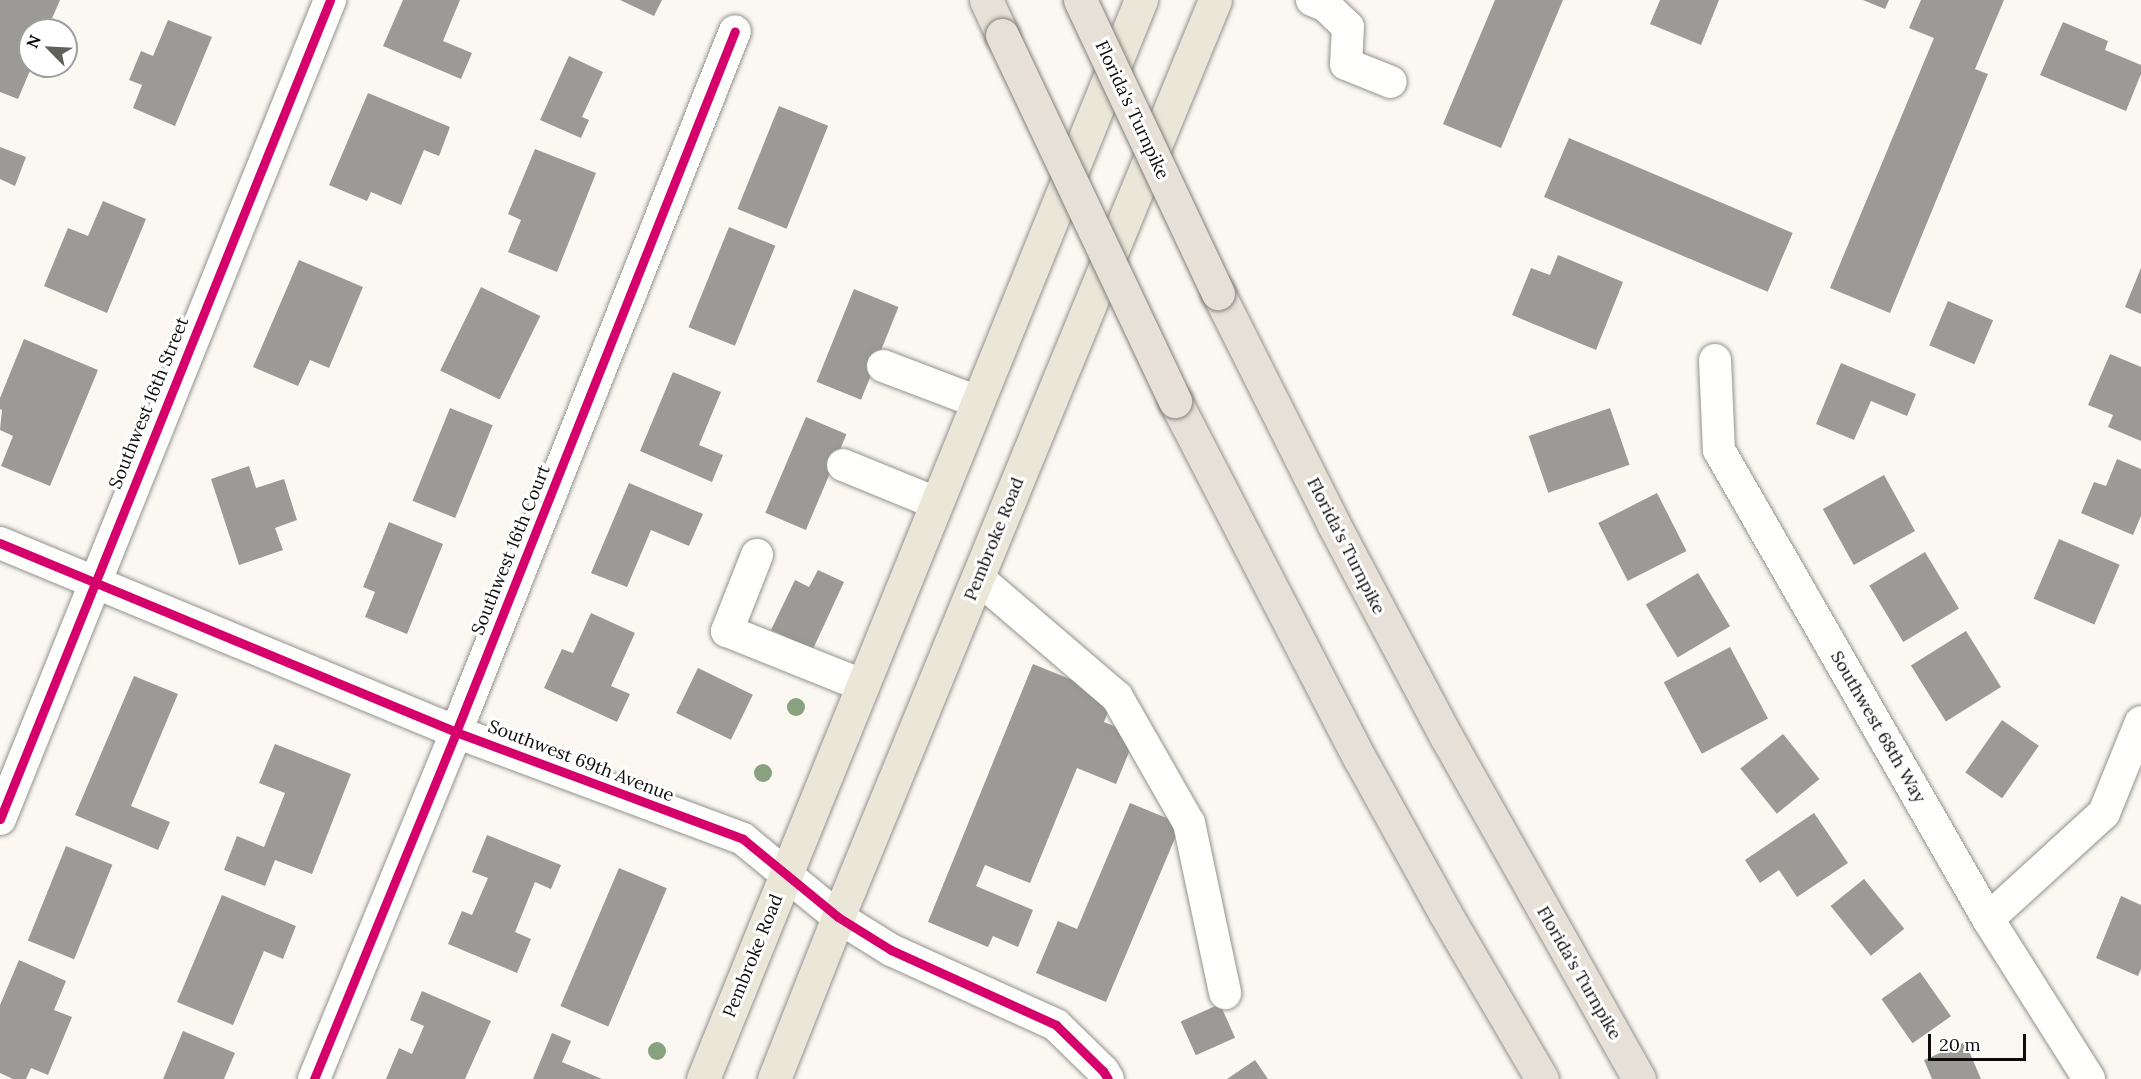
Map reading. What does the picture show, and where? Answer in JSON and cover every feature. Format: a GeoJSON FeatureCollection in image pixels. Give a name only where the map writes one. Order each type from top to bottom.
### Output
{"type":"FeatureCollection","features":[{"type":"Feature","properties":{"kind":"highway"},"geometry":{"type":"LineString","coordinates":[[986,0],[1175,401],[1360,759],[1445,914],[1542,1079]]}},
{"type":"Feature","properties":{"kind":"highway","name":"Florida's Turnpike"},"geometry":{"type":"LineString","coordinates":[[1080,0],[1218,293],[1333,523],[1447,738],[1639,1079]]}},
{"type":"Feature","properties":{"kind":"main road","name":"Pembroke Road"},"geometry":{"type":"LineString","coordinates":[[704,1079],[1141,0]]}},
{"type":"Feature","properties":{"kind":"main road","name":"Pembroke Road"},"geometry":{"type":"LineString","coordinates":[[774,1079],[838,917],[1215,0]]}},
{"type":"Feature","properties":{"kind":"street","name":"Southwest 16th Street"},"geometry":{"type":"LineString","coordinates":[[0,819],[330,0]]}},
{"type":"Feature","properties":{"kind":"street"},"geometry":{"type":"LineString","coordinates":[[1312,0],[1326,6],[1348,27],[1346,64],[1391,82]]}},
{"type":"Feature","properties":{"kind":"street","name":"Southwest 16th Court"},"geometry":{"type":"LineString","coordinates":[[314,1079],[456,732],[735,31]]}},
{"type":"Feature","properties":{"kind":"street","name":"Southwest 68th Way"},"geometry":{"type":"LineString","coordinates":[[1715,360],[1719,450],[1988,919],[2089,1079]]}},
{"type":"Feature","properties":{"kind":"street"},"geometry":{"type":"LineString","coordinates":[[883,366],[978,402]]}},
{"type":"Feature","properties":{"kind":"street"},"geometry":{"type":"LineString","coordinates":[[843,465],[936,503]]}},
{"type":"Feature","properties":{"kind":"street","name":"Southwest 69th Avenue"},"geometry":{"type":"LineString","coordinates":[[0,543],[456,732],[743,839],[838,917],[891,950],[1056,1025],[1103,1071],[1108,1079]]}},
{"type":"Feature","properties":{"kind":"street"},"geometry":{"type":"LineString","coordinates":[[757,555],[727,631],[862,685]]}},
{"type":"Feature","properties":{"kind":"street"},"geometry":{"type":"LineString","coordinates":[[978,578],[1117,697],[1189,823],[1226,993]]}},
{"type":"Feature","properties":{"kind":"street"},"geometry":{"type":"LineString","coordinates":[[1988,919],[2104,813],[2141,722]]}},
{"type":"Feature","properties":{"kind":"building"},"geometry":{"type":"Polygon","coordinates":[[[0,0],[60,0],[52,18],[18,18],[18,78],[27,78],[18,99],[0,92],[0,0]]]}},
{"type":"Feature","properties":{"kind":"building"},"geometry":{"type":"Polygon","coordinates":[[[403,0],[460,0],[443,41],[472,53],[461,79],[383,46],[403,0]]]}},
{"type":"Feature","properties":{"kind":"building"},"geometry":{"type":"Polygon","coordinates":[[[620,0],[662,0],[654,16],[620,0]]]}},
{"type":"Feature","properties":{"kind":"building"},"geometry":{"type":"Polygon","coordinates":[[[1495,0],[1563,0],[1501,148],[1443,124],[1495,0]]]}},
{"type":"Feature","properties":{"kind":"building"},"geometry":{"type":"Polygon","coordinates":[[[1660,0],[1719,0],[1701,45],[1650,24],[1660,0]]]}},
{"type":"Feature","properties":{"kind":"building"},"geometry":{"type":"Polygon","coordinates":[[[1863,0],[1889,0],[1885,9],[1863,0]]]}},
{"type":"Feature","properties":{"kind":"building"},"geometry":{"type":"Polygon","coordinates":[[[1921,0],[2004,0],[1975,69],[1988,74],[1890,313],[1830,288],[1934,38],[1909,28],[1921,0]]]}},
{"type":"Feature","properties":{"kind":"building"},"geometry":{"type":"Polygon","coordinates":[[[168,20],[212,37],[175,126],[133,108],[142,85],[129,80],[141,51],[153,56],[168,20]]]}},
{"type":"Feature","properties":{"kind":"building"},"geometry":{"type":"Polygon","coordinates":[[[2063,22],[2108,41],[2105,50],[2141,65],[2141,74],[2126,111],[2040,75],[2063,22]]]}},
{"type":"Feature","properties":{"kind":"building"},"geometry":{"type":"Polygon","coordinates":[[[569,56],[603,72],[582,117],[589,120],[581,138],[540,120],[569,56]]]}},
{"type":"Feature","properties":{"kind":"building"},"geometry":{"type":"Polygon","coordinates":[[[368,93],[450,127],[439,156],[424,150],[401,205],[371,192],[367,201],[329,185],[368,93]]]}},
{"type":"Feature","properties":{"kind":"building"},"geometry":{"type":"Polygon","coordinates":[[[779,106],[828,126],[787,229],[737,209],[779,106]]]}},
{"type":"Feature","properties":{"kind":"building"},"geometry":{"type":"Polygon","coordinates":[[[1569,138],[1793,233],[1768,292],[1544,197],[1569,138]]]}},
{"type":"Feature","properties":{"kind":"building"},"geometry":{"type":"Polygon","coordinates":[[[0,147],[26,157],[15,186],[0,179],[0,147]]]}},
{"type":"Feature","properties":{"kind":"building"},"geometry":{"type":"Polygon","coordinates":[[[535,149],[596,173],[557,272],[508,252],[521,220],[508,214],[535,149]]]}},
{"type":"Feature","properties":{"kind":"building"},"geometry":{"type":"Polygon","coordinates":[[[103,201],[146,219],[107,313],[44,286],[68,228],[88,236],[103,201]]]}},
{"type":"Feature","properties":{"kind":"building"},"geometry":{"type":"Polygon","coordinates":[[[729,227],[775,246],[735,346],[689,327],[729,227]]]}},
{"type":"Feature","properties":{"kind":"building"},"geometry":{"type":"Polygon","coordinates":[[[1558,255],[1623,282],[1596,350],[1512,315],[1531,268],[1550,275],[1558,255]]]}},
{"type":"Feature","properties":{"kind":"building"},"geometry":{"type":"Polygon","coordinates":[[[299,260],[363,287],[329,368],[310,360],[298,386],[253,367],[299,260]]]}},
{"type":"Feature","properties":{"kind":"building"},"geometry":{"type":"Polygon","coordinates":[[[2141,268],[2141,314],[2125,307],[2141,268]]]}},
{"type":"Feature","properties":{"kind":"building"},"geometry":{"type":"Polygon","coordinates":[[[481,287],[540,316],[500,400],[440,371],[481,287]]]}},
{"type":"Feature","properties":{"kind":"building"},"geometry":{"type":"Polygon","coordinates":[[[854,289],[899,307],[861,400],[817,382],[854,289]]]}},
{"type":"Feature","properties":{"kind":"building"},"geometry":{"type":"Polygon","coordinates":[[[1948,301],[1993,320],[1974,364],[1929,345],[1948,301]]]}},
{"type":"Feature","properties":{"kind":"building"},"geometry":{"type":"Polygon","coordinates":[[[24,339],[98,370],[50,486],[1,466],[13,436],[0,430],[2,410],[0,409],[0,398],[24,339]]]}},
{"type":"Feature","properties":{"kind":"building"},"geometry":{"type":"Polygon","coordinates":[[[2110,354],[2141,367],[2141,441],[2108,427],[2113,415],[2088,405],[2110,354]]]}},
{"type":"Feature","properties":{"kind":"building"},"geometry":{"type":"Polygon","coordinates":[[[1841,363],[1916,394],[1907,416],[1871,401],[1854,440],[1816,424],[1841,363]]]}},
{"type":"Feature","properties":{"kind":"building"},"geometry":{"type":"Polygon","coordinates":[[[673,372],[721,392],[699,445],[723,455],[712,482],[640,451],[673,372]]]}},
{"type":"Feature","properties":{"kind":"building"},"geometry":{"type":"Polygon","coordinates":[[[450,408],[493,425],[455,518],[413,501],[450,408]]]}},
{"type":"Feature","properties":{"kind":"building"},"geometry":{"type":"Polygon","coordinates":[[[1610,408],[1630,465],[1548,493],[1529,436],[1610,408]]]}},
{"type":"Feature","properties":{"kind":"building"},"geometry":{"type":"Polygon","coordinates":[[[806,417],[847,434],[806,530],[765,513],[806,417]]]}},
{"type":"Feature","properties":{"kind":"building"},"geometry":{"type":"Polygon","coordinates":[[[2117,459],[2141,469],[2141,516],[2133,535],[2081,513],[2094,482],[2106,486],[2117,459]]]}},
{"type":"Feature","properties":{"kind":"building"},"geometry":{"type":"Polygon","coordinates":[[[249,466],[256,488],[284,479],[297,520],[275,528],[283,550],[239,565],[211,479],[249,466]]]}},
{"type":"Feature","properties":{"kind":"building"},"geometry":{"type":"Polygon","coordinates":[[[1884,475],[1915,531],[1854,565],[1823,509],[1884,475]]]}},
{"type":"Feature","properties":{"kind":"building"},"geometry":{"type":"Polygon","coordinates":[[[629,483],[703,514],[689,546],[651,530],[627,587],[591,573],[629,483]]]}},
{"type":"Feature","properties":{"kind":"building"},"geometry":{"type":"Polygon","coordinates":[[[1657,493],[1687,551],[1628,581],[1598,523],[1657,493]]]}},
{"type":"Feature","properties":{"kind":"building"},"geometry":{"type":"Polygon","coordinates":[[[389,522],[443,544],[407,634],[365,617],[375,592],[363,587],[389,522]]]}},
{"type":"Feature","properties":{"kind":"building"},"geometry":{"type":"Polygon","coordinates":[[[2059,539],[2120,565],[2094,625],[2034,599],[2059,539]]]}},
{"type":"Feature","properties":{"kind":"building"},"geometry":{"type":"Polygon","coordinates":[[[1925,552],[1959,609],[1903,642],[1869,585],[1925,552]]]}},
{"type":"Feature","properties":{"kind":"building"},"geometry":{"type":"Polygon","coordinates":[[[818,570],[844,582],[813,649],[771,630],[795,580],[809,587],[818,570]]]}},
{"type":"Feature","properties":{"kind":"building"},"geometry":{"type":"Polygon","coordinates":[[[1698,573],[1730,626],[1678,658],[1646,604],[1698,573]]]}},
{"type":"Feature","properties":{"kind":"building"},"geometry":{"type":"Polygon","coordinates":[[[591,613],[635,633],[611,686],[630,694],[617,722],[544,688],[562,649],[573,653],[591,613]]]}},
{"type":"Feature","properties":{"kind":"building"},"geometry":{"type":"Polygon","coordinates":[[[1966,631],[2001,687],[1946,721],[1911,665],[1966,631]]]}},
{"type":"Feature","properties":{"kind":"building"},"geometry":{"type":"Polygon","coordinates":[[[1730,647],[1768,719],[1702,754],[1664,682],[1730,647]]]}},
{"type":"Feature","properties":{"kind":"building"},"geometry":{"type":"Polygon","coordinates":[[[1033,664],[1114,697],[1104,722],[1136,735],[1116,784],[1077,768],[1030,883],[985,865],[976,886],[1033,910],[1018,947],[993,936],[988,947],[928,922],[1033,664]]]}},
{"type":"Feature","properties":{"kind":"building"},"geometry":{"type":"Polygon","coordinates":[[[698,668],[753,695],[731,740],[676,713],[698,668]]]}},
{"type":"Feature","properties":{"kind":"building"},"geometry":{"type":"Polygon","coordinates":[[[134,676],[178,694],[131,806],[170,822],[158,850],[75,815],[134,676]]]}},
{"type":"Feature","properties":{"kind":"building"},"geometry":{"type":"Polygon","coordinates":[[[2002,720],[2039,746],[2002,798],[1965,772],[2002,720]]]}},
{"type":"Feature","properties":{"kind":"building"},"geometry":{"type":"Polygon","coordinates":[[[1783,734],[1820,779],[1777,814],[1740,769],[1783,734]]]}},
{"type":"Feature","properties":{"kind":"building"},"geometry":{"type":"Polygon","coordinates":[[[275,744],[351,774],[312,874],[275,860],[265,886],[224,870],[237,836],[264,847],[285,793],[259,783],[275,744]]]}},
{"type":"Feature","properties":{"kind":"building"},"geometry":{"type":"Polygon","coordinates":[[[1130,803],[1181,824],[1106,1002],[1036,973],[1058,921],[1077,929],[1130,803]]]}},
{"type":"Feature","properties":{"kind":"building"},"geometry":{"type":"Polygon","coordinates":[[[1814,813],[1848,863],[1797,897],[1779,870],[1760,883],[1745,860],[1814,813]]]}},
{"type":"Feature","properties":{"kind":"building"},"geometry":{"type":"Polygon","coordinates":[[[487,835],[561,865],[551,889],[535,882],[515,932],[531,939],[517,973],[448,944],[462,911],[472,915],[488,878],[472,872],[487,835]]]}},
{"type":"Feature","properties":{"kind":"building"},"geometry":{"type":"Polygon","coordinates":[[[66,846],[112,865],[74,959],[28,941],[66,846]]]}},
{"type":"Feature","properties":{"kind":"building"},"geometry":{"type":"Polygon","coordinates":[[[619,868],[667,888],[608,1026],[560,1006],[619,868]]]}},
{"type":"Feature","properties":{"kind":"building"},"geometry":{"type":"Polygon","coordinates":[[[1864,879],[1904,929],[1871,956],[1831,906],[1864,879]]]}},
{"type":"Feature","properties":{"kind":"building"},"geometry":{"type":"Polygon","coordinates":[[[222,895],[296,926],[283,959],[264,951],[233,1025],[177,1002],[222,895]]]}},
{"type":"Feature","properties":{"kind":"building"},"geometry":{"type":"Polygon","coordinates":[[[2121,896],[2141,905],[2141,969],[2138,976],[2096,958],[2121,896]]]}},
{"type":"Feature","properties":{"kind":"building"},"geometry":{"type":"Polygon","coordinates":[[[19,960],[66,981],[54,1010],[72,1017],[48,1075],[31,1068],[26,1079],[13,1079],[0,1073],[0,1005],[19,960]]]}},
{"type":"Feature","properties":{"kind":"building"},"geometry":{"type":"Polygon","coordinates":[[[1920,972],[1951,1016],[1912,1043],[1881,999],[1920,972]]]}},
{"type":"Feature","properties":{"kind":"building"},"geometry":{"type":"Polygon","coordinates":[[[422,991],[491,1021],[465,1079],[386,1079],[399,1048],[412,1054],[424,1026],[410,1020],[422,991]]]}},
{"type":"Feature","properties":{"kind":"building"},"geometry":{"type":"Polygon","coordinates":[[[1220,1004],[1235,1038],[1196,1055],[1181,1021],[1220,1004]]]}},
{"type":"Feature","properties":{"kind":"building"},"geometry":{"type":"Polygon","coordinates":[[[183,1031],[235,1053],[224,1079],[163,1079],[183,1031]]]}},
{"type":"Feature","properties":{"kind":"building"},"geometry":{"type":"Polygon","coordinates":[[[552,1033],[571,1041],[562,1062],[602,1079],[533,1079],[552,1033]]]}},
{"type":"Feature","properties":{"kind":"building"},"geometry":{"type":"Polygon","coordinates":[[[1965,1042],[1981,1079],[1932,1079],[1924,1060],[1965,1042]]]}},
{"type":"Feature","properties":{"kind":"building"},"geometry":{"type":"Polygon","coordinates":[[[1255,1060],[1268,1079],[1227,1079],[1255,1060]]]}},
{"type":"Feature","properties":{"kind":"cycle path"},"geometry":{"type":"LineString","coordinates":[[0,819],[330,0]]}},
{"type":"Feature","properties":{"kind":"cycle path"},"geometry":{"type":"LineString","coordinates":[[314,1079],[456,732],[735,31]]}},
{"type":"Feature","properties":{"kind":"cycle path"},"geometry":{"type":"LineString","coordinates":[[0,543],[456,732],[743,839],[838,917],[891,950],[1056,1025],[1103,1071],[1108,1079]]}}]}
